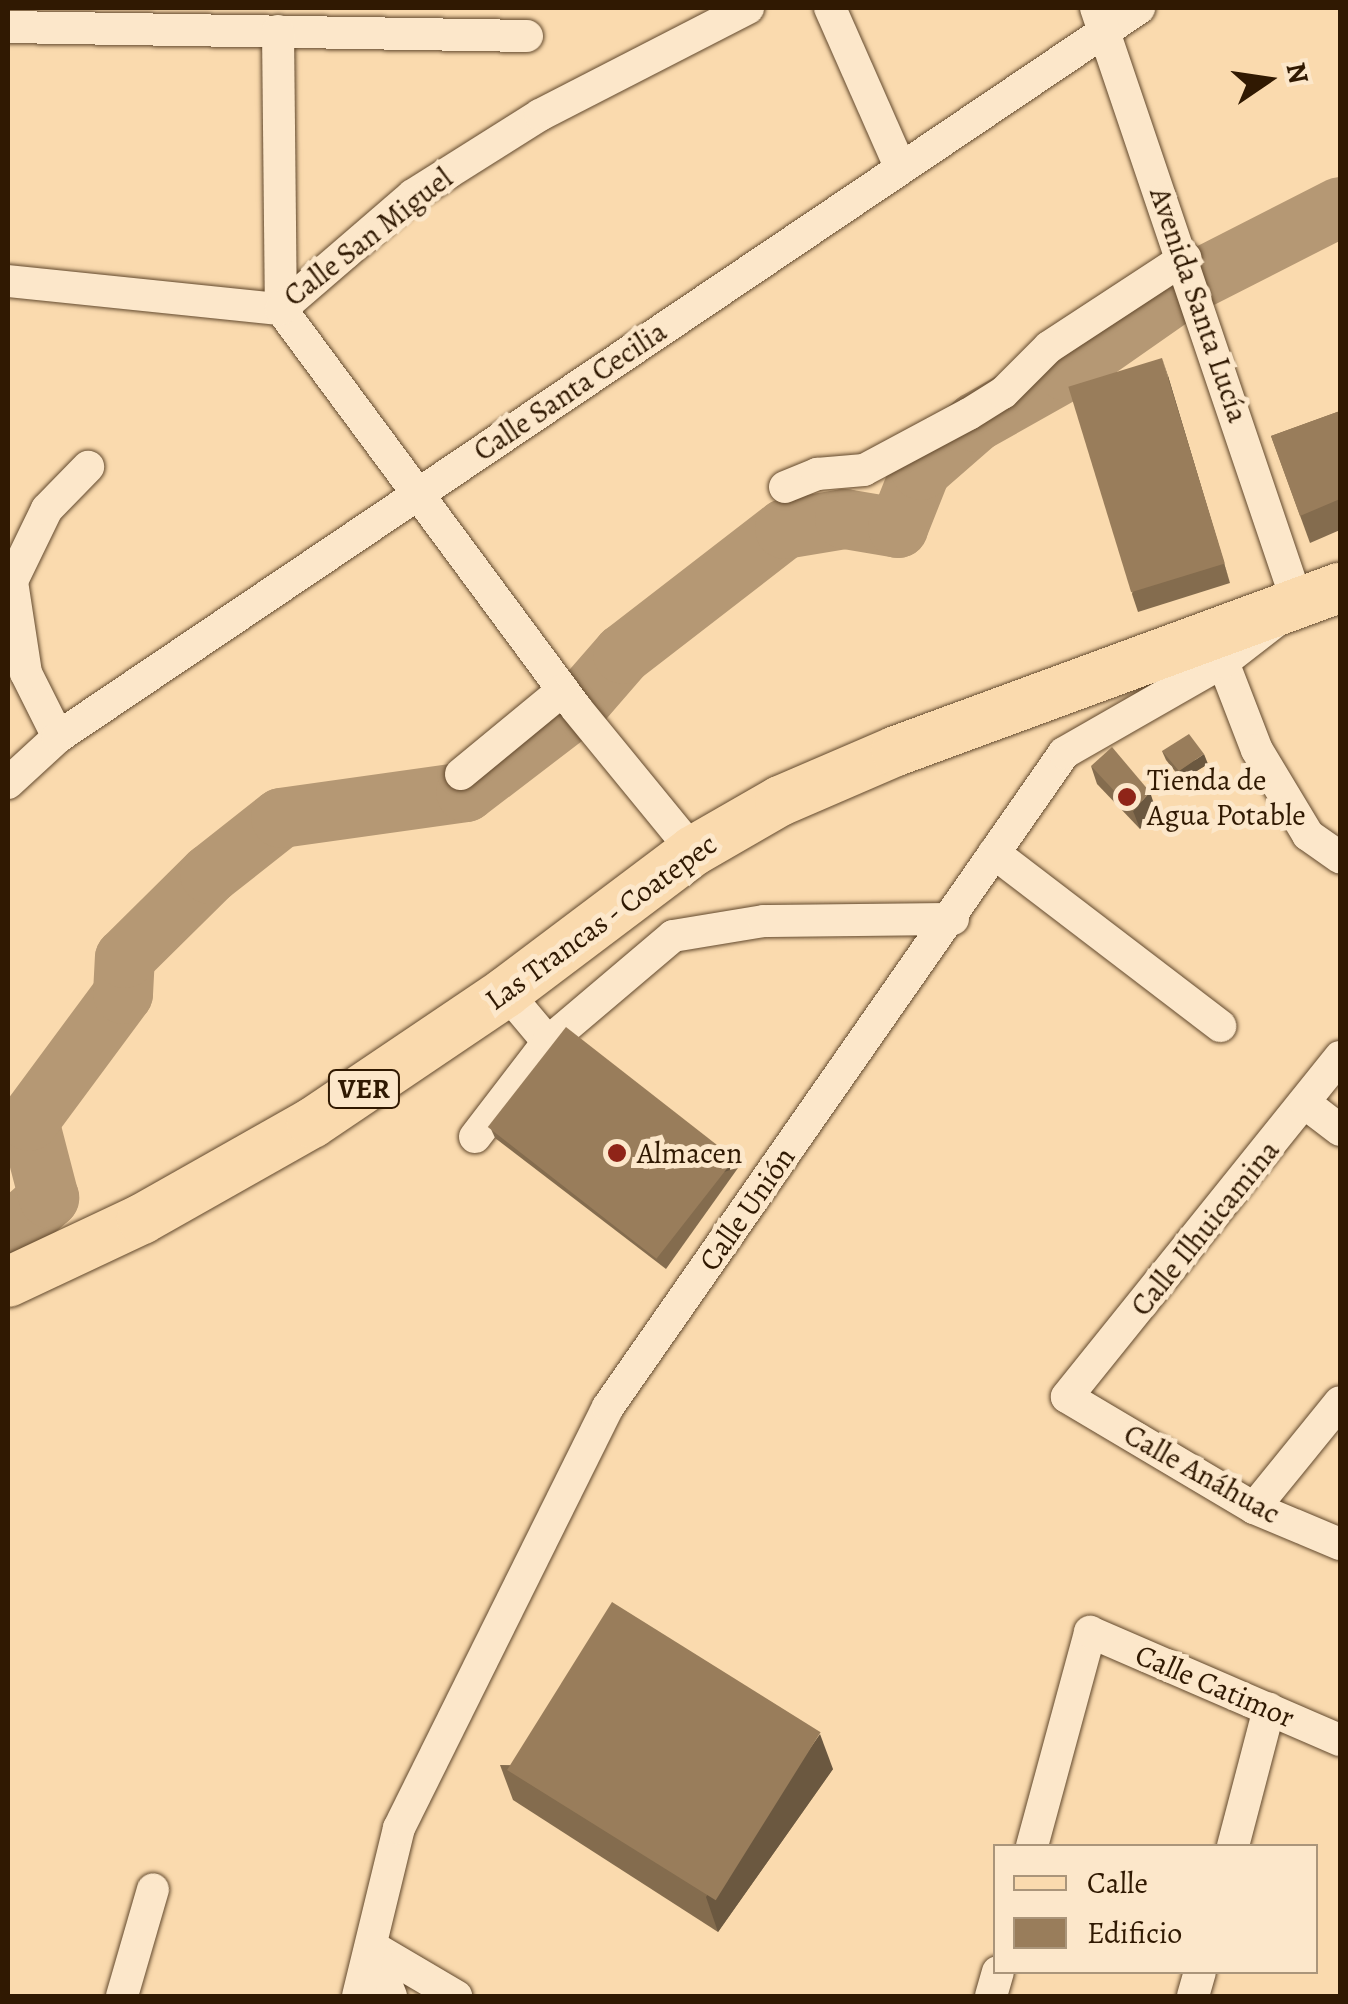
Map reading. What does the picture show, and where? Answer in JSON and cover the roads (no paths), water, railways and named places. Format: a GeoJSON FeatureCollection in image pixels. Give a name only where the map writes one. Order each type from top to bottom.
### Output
{"type":"FeatureCollection","features":[{"type":"Feature","properties":{"kind":"main road","name":"Las Trancas - Coatepec"},"geometry":{"type":"LineString","coordinates":[[8,1282],[142,1220],[312,1123],[506,992],[693,851],[780,801],[896,750],[1319,596]]}},
{"type":"Feature","properties":{"kind":"street","name":"Calle San Miguel"},"geometry":{"type":"LineString","coordinates":[[8,281],[282,309],[413,195],[540,115],[748,8]]}},
{"type":"Feature","properties":{"kind":"street"},"geometry":{"type":"LineString","coordinates":[[830,8],[900,166]]}},
{"type":"Feature","properties":{"kind":"street","name":"Calle Santa Cecilia"},"geometry":{"type":"LineString","coordinates":[[8,783],[58,738],[900,166],[1099,19],[1139,8]]}},
{"type":"Feature","properties":{"kind":"street","name":"Avenida Santa Lucía"},"geometry":{"type":"LineString","coordinates":[[1099,19],[1185,258],[1319,596]]}},
{"type":"Feature","properties":{"kind":"street"},"geometry":{"type":"LineString","coordinates":[[8,27],[527,36]]}},
{"type":"Feature","properties":{"kind":"street"},"geometry":{"type":"LineString","coordinates":[[278,31],[282,309],[563,690],[693,851]]}},
{"type":"Feature","properties":{"kind":"street"},"geometry":{"type":"LineString","coordinates":[[785,487],[817,474],[864,470],[969,414],[1003,394],[1048,348],[1185,258]]}},
{"type":"Feature","properties":{"kind":"street"},"geometry":{"type":"LineString","coordinates":[[58,738],[26,673],[12,581],[47,509],[88,467]]}},
{"type":"Feature","properties":{"kind":"street","name":"Calle Unión"},"geometry":{"type":"LineString","coordinates":[[358,1996],[399,1828],[608,1406],[953,918],[1064,753],[1223,662],[1319,596]]}},
{"type":"Feature","properties":{"kind":"street"},"geometry":{"type":"LineString","coordinates":[[1223,662],[1257,750],[1308,836],[1340,857]]}},
{"type":"Feature","properties":{"kind":"street"},"geometry":{"type":"LineString","coordinates":[[461,774],[563,690]]}},
{"type":"Feature","properties":{"kind":"street"},"geometry":{"type":"LineString","coordinates":[[1308,836],[1340,824]]}},
{"type":"Feature","properties":{"kind":"street"},"geometry":{"type":"LineString","coordinates":[[994,853],[1220,1026]]}},
{"type":"Feature","properties":{"kind":"street"},"geometry":{"type":"LineString","coordinates":[[475,1137],[548,1042],[673,936],[764,921],[953,918]]}},
{"type":"Feature","properties":{"kind":"street"},"geometry":{"type":"LineString","coordinates":[[506,992],[548,1042]]}},
{"type":"Feature","properties":{"kind":"street","name":"Calle Ilhuicamina"},"geometry":{"type":"LineString","coordinates":[[1067,1397],[1306,1104],[1340,1056]]}},
{"type":"Feature","properties":{"kind":"street"},"geometry":{"type":"LineString","coordinates":[[1306,1104],[1340,1130]]}},
{"type":"Feature","properties":{"kind":"street","name":"Calle Anáhuac"},"geometry":{"type":"LineString","coordinates":[[1067,1397],[1254,1508],[1340,1544]]}},
{"type":"Feature","properties":{"kind":"street"},"geometry":{"type":"LineString","coordinates":[[1254,1508],[1340,1402]]}},
{"type":"Feature","properties":{"kind":"street","name":"Calle Catimor"},"geometry":{"type":"LineString","coordinates":[[1033,1844],[1090,1632],[1340,1740]]}},
{"type":"Feature","properties":{"kind":"street"},"geometry":{"type":"LineString","coordinates":[[1233,1844],[1269,1708]]}},
{"type":"Feature","properties":{"kind":"street"},"geometry":{"type":"LineString","coordinates":[[122,1996],[153,1889]]}},
{"type":"Feature","properties":{"kind":"street"},"geometry":{"type":"LineString","coordinates":[[371,1946],[392,1996]]}},
{"type":"Feature","properties":{"kind":"street"},"geometry":{"type":"LineString","coordinates":[[371,1946],[456,1996]]}},
{"type":"Feature","properties":{"kind":"waterway"},"geometry":{"type":"LineString","coordinates":[[8,1234],[49,1198],[29,1121],[123,994],[125,958],[210,874],[281,818],[466,792],[576,708],[623,654],[785,529],[845,519],[898,528],[921,470],[976,422],[1066,371],[1193,282],[1340,207]]}},
{"type":"Feature","properties":{"kind":"place","name":"Tienda de Agua Potable"},"geometry":{"type":"Point","coordinates":[1127,797]}},
{"type":"Feature","properties":{"kind":"place","name":"Almacen"},"geometry":{"type":"Point","coordinates":[617,1153]}}]}
